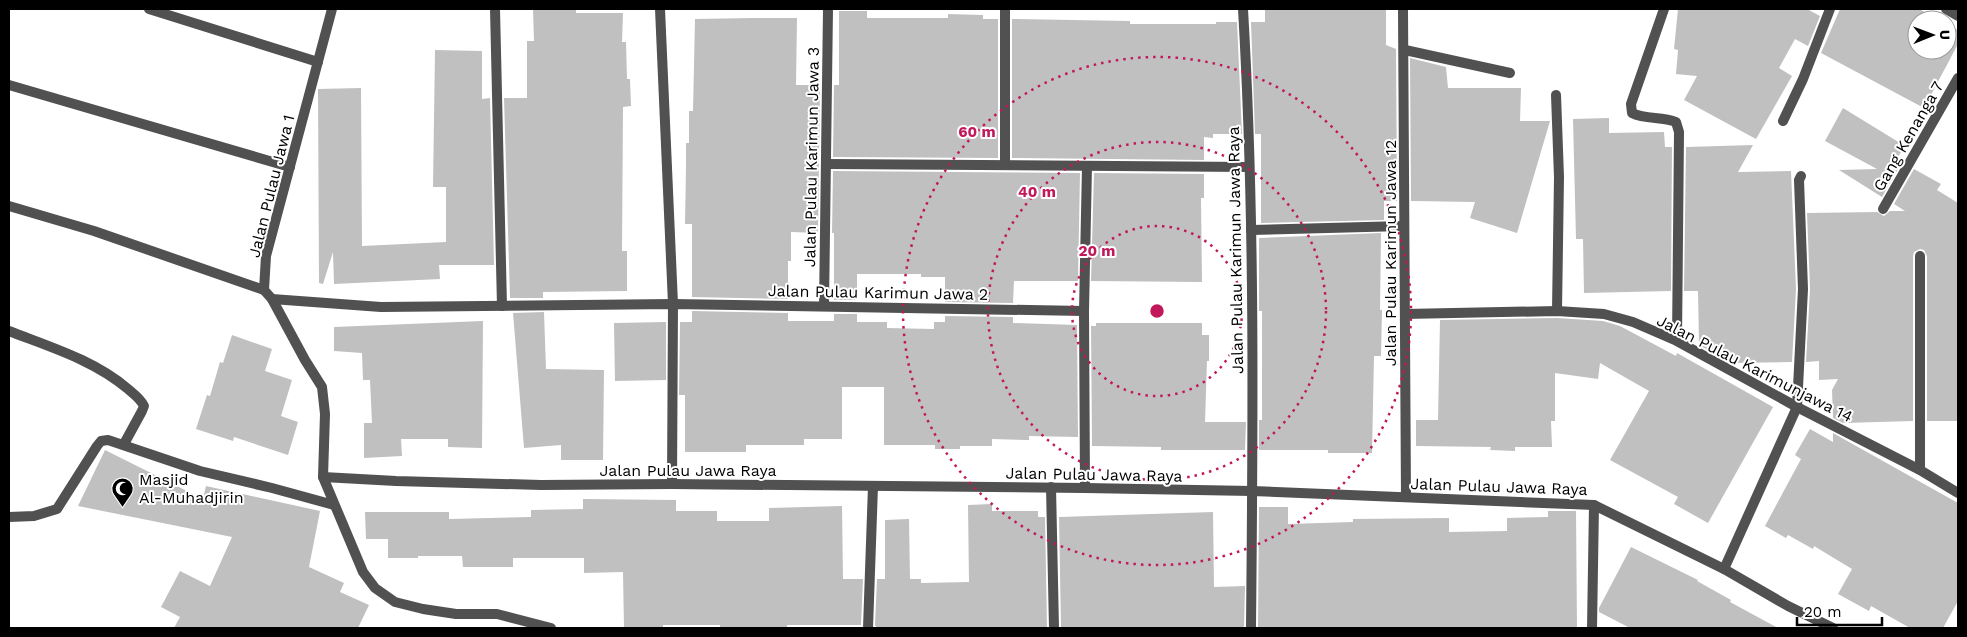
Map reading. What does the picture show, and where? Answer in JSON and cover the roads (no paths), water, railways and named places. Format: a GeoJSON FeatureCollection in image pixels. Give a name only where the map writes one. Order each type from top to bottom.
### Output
{"type":"FeatureCollection","features":[{"type":"Feature","properties":{"kind":"street"},"geometry":{"type":"LineString","coordinates":[[149,9],[318,62]]}},
{"type":"Feature","properties":{"kind":"street","name":"Jalan Pulau Jawa 1"},"geometry":{"type":"LineString","coordinates":[[264,290],[266,256],[332,9]]}},
{"type":"Feature","properties":{"kind":"street"},"geometry":{"type":"LineString","coordinates":[[494,9],[502,306]]}},
{"type":"Feature","properties":{"kind":"street"},"geometry":{"type":"LineString","coordinates":[[660,9],[672,304],[672,484]]}},
{"type":"Feature","properties":{"kind":"street","name":"Jalan Pulau Karimun Jawa 3"},"geometry":{"type":"LineString","coordinates":[[824,306],[828,9]]}},
{"type":"Feature","properties":{"kind":"street"},"geometry":{"type":"LineString","coordinates":[[1005,9],[1005,166]]}},
{"type":"Feature","properties":{"kind":"street","name":"Jalan Pulau Karimun Jawa Raya"},"geometry":{"type":"LineString","coordinates":[[1243,9],[1251,230],[1251,628]]}},
{"type":"Feature","properties":{"kind":"street","name":"Jalan Pulau Karimun Jawa 12"},"geometry":{"type":"LineString","coordinates":[[1403,9],[1405,50],[1406,497]]}},
{"type":"Feature","properties":{"kind":"street"},"geometry":{"type":"LineString","coordinates":[[1664,9],[1631,104],[1632,113],[1639,116],[1666,118],[1676,122],[1679,132],[1676,341]]}},
{"type":"Feature","properties":{"kind":"street"},"geometry":{"type":"LineString","coordinates":[[1784,122],[1803,80],[1830,9]]}},
{"type":"Feature","properties":{"kind":"street"},"geometry":{"type":"LineString","coordinates":[[1946,9],[1958,16]]}},
{"type":"Feature","properties":{"kind":"street"},"geometry":{"type":"LineString","coordinates":[[1405,50],[1510,73]]}},
{"type":"Feature","properties":{"kind":"street","name":"Gang Kenanga 7"},"geometry":{"type":"LineString","coordinates":[[1883,209],[1958,78]]}},
{"type":"Feature","properties":{"kind":"street"},"geometry":{"type":"LineString","coordinates":[[9,84],[290,167]]}},
{"type":"Feature","properties":{"kind":"street"},"geometry":{"type":"LineString","coordinates":[[1556,95],[1559,177],[1557,311]]}},
{"type":"Feature","properties":{"kind":"street"},"geometry":{"type":"LineString","coordinates":[[826,164],[1249,167]]}},
{"type":"Feature","properties":{"kind":"street"},"geometry":{"type":"LineString","coordinates":[[1085,488],[1084,310],[1087,166]]}},
{"type":"Feature","properties":{"kind":"street"},"geometry":{"type":"LineString","coordinates":[[1724,569],[1797,407],[1803,289],[1801,176]]}},
{"type":"Feature","properties":{"kind":"street"},"geometry":{"type":"LineString","coordinates":[[9,206],[94,232],[264,290],[272,300],[322,388],[325,414],[324,477],[363,572],[374,588],[395,602],[423,609],[456,614],[497,614],[551,628]]}},
{"type":"Feature","properties":{"kind":"street"},"geometry":{"type":"LineString","coordinates":[[1251,230],[1404,226]]}},
{"type":"Feature","properties":{"kind":"street"},"geometry":{"type":"LineString","coordinates":[[1920,256],[1920,470]]}},
{"type":"Feature","properties":{"kind":"street","name":"Jalan Pulau Karimun Jawa 2"},"geometry":{"type":"LineString","coordinates":[[272,300],[381,307],[672,304],[1084,310]]}},
{"type":"Feature","properties":{"kind":"street","name":"Jalan Pulau Karimunjawa 14"},"geometry":{"type":"LineString","coordinates":[[1405,314],[1557,311],[1604,314],[1633,322],[1676,341],[1797,407],[1920,470],[1958,493]]}},
{"type":"Feature","properties":{"kind":"street"},"geometry":{"type":"LineString","coordinates":[[9,331],[82,359],[123,385],[141,400],[144,406],[124,444]]}},
{"type":"Feature","properties":{"kind":"street"},"geometry":{"type":"LineString","coordinates":[[9,517],[34,516],[57,509],[101,441],[108,440],[200,472],[272,488],[334,505]]}},
{"type":"Feature","properties":{"kind":"street","name":"Jalan Pulau Jawa Raya"},"geometry":{"type":"LineString","coordinates":[[324,477],[541,485],[672,484],[1085,488],[1406,497],[1594,505],[1724,569],[1828,627]]}},
{"type":"Feature","properties":{"kind":"street"},"geometry":{"type":"LineString","coordinates":[[868,628],[873,486]]}},
{"type":"Feature","properties":{"kind":"street"},"geometry":{"type":"LineString","coordinates":[[1051,488],[1054,628]]}},
{"type":"Feature","properties":{"kind":"street"},"geometry":{"type":"LineString","coordinates":[[1592,628],[1594,505]]}},
{"type":"Feature","properties":{"kind":"place","name":"Masjid Al-Muhadjirin"},"geometry":{"type":"Point","coordinates":[123,507]}}]}
